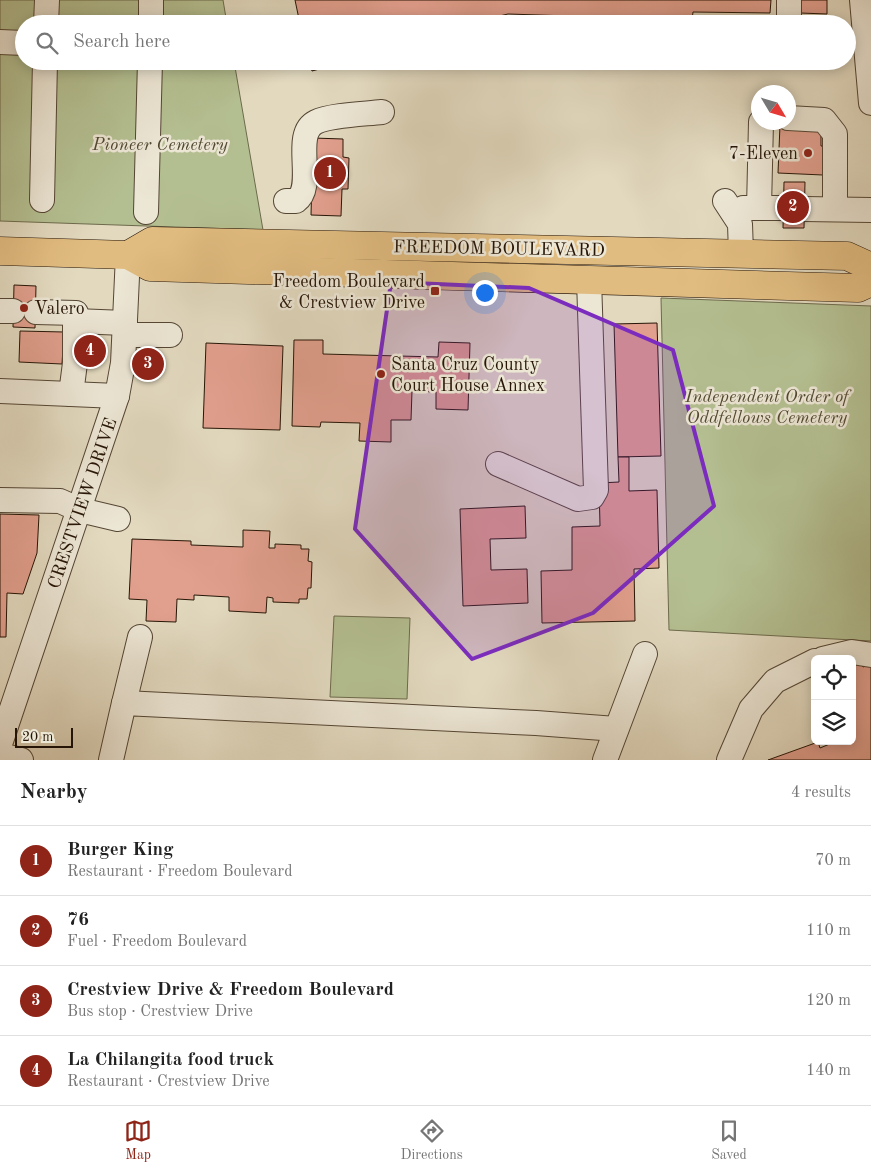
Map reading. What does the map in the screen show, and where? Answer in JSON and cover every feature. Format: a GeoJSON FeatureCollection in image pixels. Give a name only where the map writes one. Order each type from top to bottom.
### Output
{"type":"FeatureCollection","features":[{"type":"Feature","properties":{"kind":"main road","name":"FREEDOM BOULEVARD"},"geometry":{"type":"LineString","coordinates":[[128,255],[152,241],[847,256],[871,267]]}},
{"type":"Feature","properties":{"kind":"main road","name":"FREEDOM BOULEVARD"},"geometry":{"type":"LineString","coordinates":[[0,251],[128,255],[150,268],[858,288],[871,282]]}},
{"type":"Feature","properties":{"kind":"street"},"geometry":{"type":"LineString","coordinates":[[46,15],[47,0]]}},
{"type":"Feature","properties":{"kind":"street"},"geometry":{"type":"LineString","coordinates":[[151,0],[151,15]]}},
{"type":"Feature","properties":{"kind":"street"},"geometry":{"type":"LineString","coordinates":[[789,0],[789,15]]}},
{"type":"Feature","properties":{"kind":"street"},"geometry":{"type":"LineString","coordinates":[[862,0],[861,44],[871,103]]}},
{"type":"Feature","properties":{"kind":"street"},"geometry":{"type":"LineString","coordinates":[[0,42],[15,43]]}},
{"type":"Feature","properties":{"kind":"street"},"geometry":{"type":"LineString","coordinates":[[42,200],[45,70]]}},
{"type":"Feature","properties":{"kind":"street"},"geometry":{"type":"LineString","coordinates":[[146,212],[150,70]]}},
{"type":"Feature","properties":{"kind":"street"},"geometry":{"type":"LineString","coordinates":[[286,201],[296,201],[302,194],[305,136],[309,126],[319,120],[382,112]]}},
{"type":"Feature","properties":{"kind":"street"},"geometry":{"type":"LineString","coordinates":[[796,118],[824,120],[836,134],[835,209]]}},
{"type":"Feature","properties":{"kind":"street"},"geometry":{"type":"LineString","coordinates":[[759,208],[761,130]]}},
{"type":"Feature","properties":{"kind":"street"},"geometry":{"type":"LineString","coordinates":[[741,253],[740,224],[727,204],[759,208],[871,210]]}},
{"type":"Feature","properties":{"kind":"street","name":"CRESTVIEW DRIVE"},"geometry":{"type":"LineString","coordinates":[[0,744],[9,691],[80,510],[117,396],[125,329],[128,255]]}},
{"type":"Feature","properties":{"kind":"street"},"geometry":{"type":"LineString","coordinates":[[498,464],[578,499],[592,497],[596,490],[589,280]]}},
{"type":"Feature","properties":{"kind":"street"},"geometry":{"type":"LineString","coordinates":[[16,311],[76,313],[75,363],[71,394]]}},
{"type":"Feature","properties":{"kind":"street"},"geometry":{"type":"LineString","coordinates":[[76,321],[170,334]]}},
{"type":"Feature","properties":{"kind":"street"},"geometry":{"type":"LineString","coordinates":[[0,391],[117,396]]}},
{"type":"Feature","properties":{"kind":"street"},"geometry":{"type":"LineString","coordinates":[[0,500],[60,501],[80,510],[118,519]]}},
{"type":"Feature","properties":{"kind":"street"},"geometry":{"type":"LineString","coordinates":[[111,760],[140,637]]}},
{"type":"Feature","properties":{"kind":"street"},"geometry":{"type":"LineString","coordinates":[[840,655],[852,652],[871,655]]}},
{"type":"Feature","properties":{"kind":"street"},"geometry":{"type":"LineString","coordinates":[[605,760],[645,654]]}},
{"type":"Feature","properties":{"kind":"street"},"geometry":{"type":"LineString","coordinates":[[729,760],[752,709],[775,681],[811,663]]}},
{"type":"Feature","properties":{"kind":"street"},"geometry":{"type":"LineString","coordinates":[[124,703],[536,723],[616,729]]}},
{"type":"Feature","properties":{"kind":"street"},"geometry":{"type":"LineString","coordinates":[[0,755],[21,760]]}},
{"type":"Feature","properties":{"kind":"highlighted area"},"geometry":{"type":"Polygon","coordinates":[[[391,282],[529,288],[673,350],[714,506],[593,613],[472,659],[355,529],[391,282]]]}},
{"type":"Feature","properties":{"kind":"green space","name":"Pioneer Cemetery"},"geometry":{"type":"Polygon","coordinates":[[[0,0],[223,0],[226,15],[15,15],[15,70],[236,70],[263,230],[0,221],[0,0]]]}},
{"type":"Feature","properties":{"kind":"green space","name":"Independent Order of Oddfellows Cemetery"},"geometry":{"type":"Polygon","coordinates":[[[661,298],[871,306],[871,641],[669,630],[661,298]]]}},
{"type":"Feature","properties":{"kind":"green space"},"geometry":{"type":"Polygon","coordinates":[[[334,616],[410,618],[407,699],[330,697],[334,616]]]}},
{"type":"Feature","properties":{"kind":"building"},"geometry":{"type":"Polygon","coordinates":[[[295,0],[771,0],[770,13],[693,12],[693,15],[298,15],[295,0]]]}},
{"type":"Feature","properties":{"kind":"building"},"geometry":{"type":"Polygon","coordinates":[[[800,0],[827,0],[827,14],[800,13],[800,0]]]}},
{"type":"Feature","properties":{"kind":"building"},"geometry":{"type":"Polygon","coordinates":[[[796,125],[821,126],[821,146],[824,146],[823,175],[778,173],[780,130],[796,130],[796,125]]]}},
{"type":"Feature","properties":{"kind":"building"},"geometry":{"type":"Polygon","coordinates":[[[313,138],[343,139],[343,157],[349,158],[348,189],[342,189],[341,216],[311,215],[313,138]]]}},
{"type":"Feature","properties":{"kind":"building"},"geometry":{"type":"Polygon","coordinates":[[[784,182],[805,182],[804,228],[783,228],[784,182]]]}},
{"type":"Feature","properties":{"kind":"building"},"geometry":{"type":"Polygon","coordinates":[[[14,285],[36,286],[35,328],[13,327],[14,285]]]}},
{"type":"Feature","properties":{"kind":"building"},"geometry":{"type":"Polygon","coordinates":[[[657,323],[661,456],[618,457],[614,324],[657,323]]]}},
{"type":"Feature","properties":{"kind":"building"},"geometry":{"type":"Polygon","coordinates":[[[20,331],[64,332],[62,364],[19,362],[20,331]]]}},
{"type":"Feature","properties":{"kind":"building","name":"Santa Cruz County Court House Annex"},"geometry":{"type":"Polygon","coordinates":[[[294,340],[323,340],[323,354],[438,357],[439,342],[470,343],[468,410],[436,409],[436,392],[412,391],[411,420],[391,420],[391,442],[359,441],[360,423],[321,422],[320,427],[292,426],[294,340]]]}},
{"type":"Feature","properties":{"kind":"building"},"geometry":{"type":"Polygon","coordinates":[[[206,343],[283,346],[280,430],[203,428],[206,343]]]}},
{"type":"Feature","properties":{"kind":"building"},"geometry":{"type":"Polygon","coordinates":[[[618,457],[629,457],[629,491],[657,490],[659,568],[634,569],[635,621],[542,623],[541,571],[572,570],[572,527],[600,526],[599,483],[619,482],[618,457]]]}},
{"type":"Feature","properties":{"kind":"building"},"geometry":{"type":"Polygon","coordinates":[[[525,506],[526,538],[490,539],[491,570],[527,569],[528,603],[463,606],[460,509],[525,506]]]}},
{"type":"Feature","properties":{"kind":"building"},"geometry":{"type":"Polygon","coordinates":[[[0,514],[39,515],[37,553],[23,594],[7,593],[6,637],[0,637],[0,514]]]}},
{"type":"Feature","properties":{"kind":"building"},"geometry":{"type":"Polygon","coordinates":[[[243,530],[270,531],[269,548],[275,548],[275,544],[301,545],[301,549],[309,549],[308,561],[312,562],[311,588],[308,588],[307,599],[299,599],[299,603],[273,602],[273,598],[267,597],[266,613],[229,611],[229,597],[194,595],[194,600],[177,599],[176,622],[146,621],[147,600],[129,599],[132,539],[191,541],[191,545],[243,547],[243,530]]]}},
{"type":"Feature","properties":{"kind":"building"},"geometry":{"type":"Polygon","coordinates":[[[860,659],[863,667],[871,664],[871,760],[768,760],[811,745],[819,745],[820,748],[827,745],[856,745],[856,660],[860,659]]]}},
{"type":"Feature","properties":{"kind":"place","name":"7-Eleven"},"geometry":{"type":"Point","coordinates":[808,153]}},
{"type":"Feature","properties":{"kind":"place","name":"Burger King"},"geometry":{"type":"Point","coordinates":[330,173]}},
{"type":"Feature","properties":{"kind":"place","name":"76"},"geometry":{"type":"Point","coordinates":[793,207]}},
{"type":"Feature","properties":{"kind":"place","name":"Freedom Boulevard & Crestview Drive"},"geometry":{"type":"Point","coordinates":[435,291]}},
{"type":"Feature","properties":{"kind":"place","name":"Valero"},"geometry":{"type":"Point","coordinates":[24,308]}},
{"type":"Feature","properties":{"kind":"place","name":"La Chilangita food truck"},"geometry":{"type":"Point","coordinates":[90,351]}},
{"type":"Feature","properties":{"kind":"place","name":"Crestview Drive & Freedom Boulevard"},"geometry":{"type":"Point","coordinates":[148,364]}},
{"type":"Feature","properties":{"kind":"place","name":"Santa Cruz County Court House Annex"},"geometry":{"type":"Point","coordinates":[381,374]}}]}
